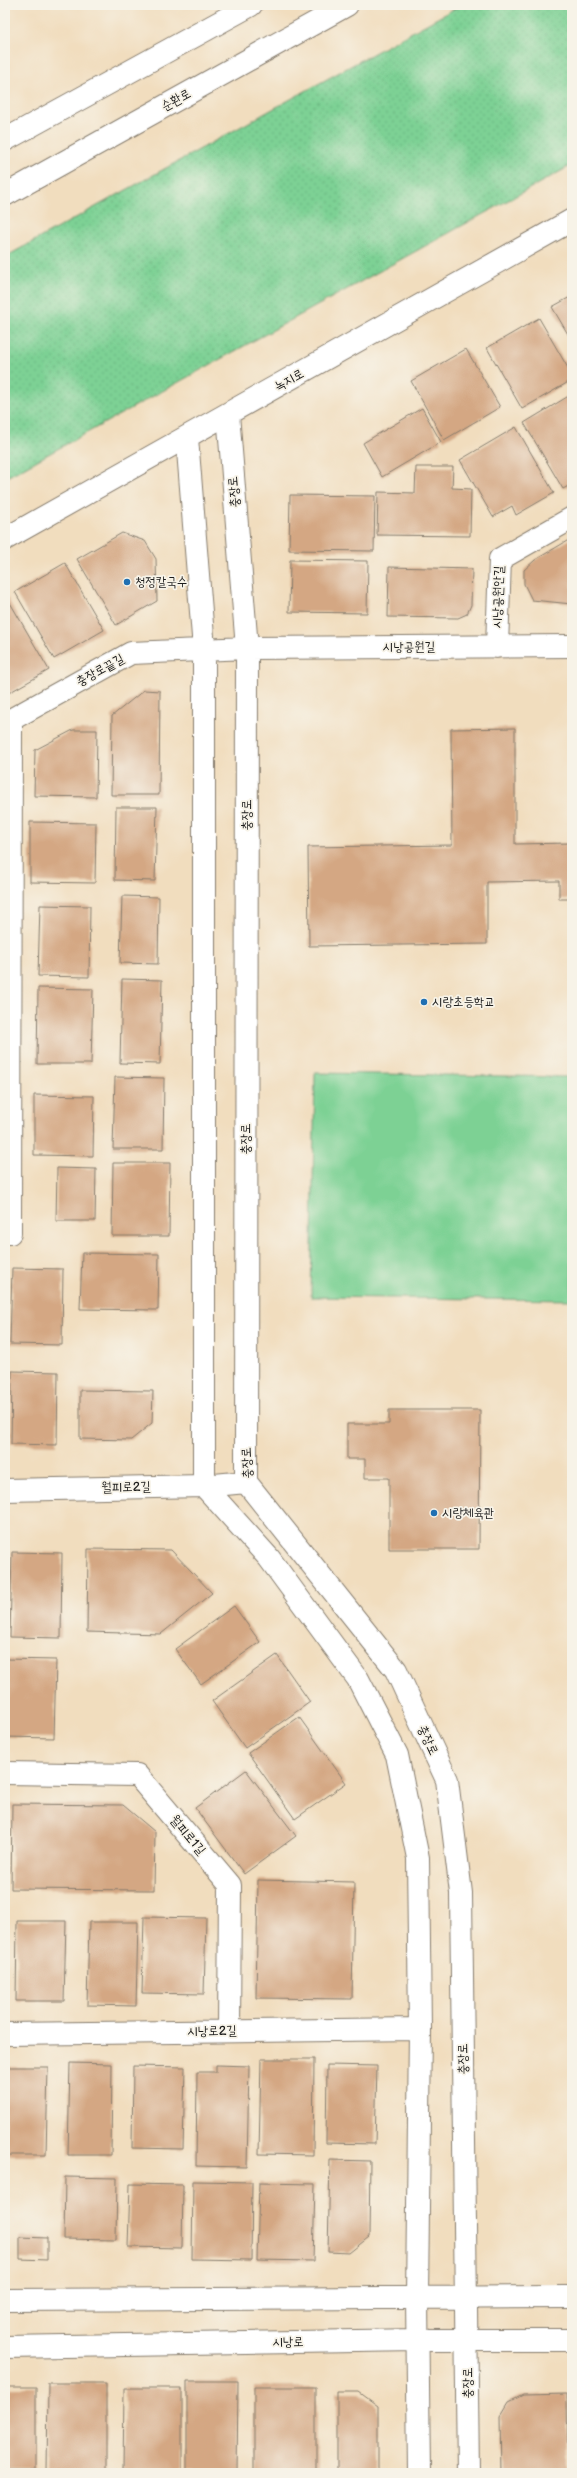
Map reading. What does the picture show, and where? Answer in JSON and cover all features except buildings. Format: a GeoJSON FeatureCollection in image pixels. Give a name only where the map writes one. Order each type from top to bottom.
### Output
{"type":"FeatureCollection","features":[{"type":"Feature","properties":{"kind":"street"},"geometry":{"type":"LineString","coordinates":[[5,140],[251,5]]}},
{"type":"Feature","properties":{"kind":"street","name":"순환로"},"geometry":{"type":"LineString","coordinates":[[5,195],[347,5]]}},
{"type":"Feature","properties":{"kind":"street","name":"녹지로"},"geometry":{"type":"LineString","coordinates":[[5,539],[187,438],[572,220]]}},
{"type":"Feature","properties":{"kind":"street","name":"충장로"},"geometry":{"type":"LineString","coordinates":[[228,414],[247,648],[246,1482],[396,1670],[447,1780],[461,1893],[468,2473]]}},
{"type":"Feature","properties":{"kind":"street"},"geometry":{"type":"LineString","coordinates":[[187,438],[204,649],[204,1486],[269,1558],[358,1679],[397,1755],[418,1858],[420,2029],[417,2340],[419,2473]]}},
{"type":"Feature","properties":{"kind":"street","name":"시낭공원안길"},"geometry":{"type":"LineString","coordinates":[[497,647],[500,559],[572,518]]}},
{"type":"Feature","properties":{"kind":"street","name":"시낭공원길"},"geometry":{"type":"LineString","coordinates":[[247,648],[572,646]]}},
{"type":"Feature","properties":{"kind":"street","name":"충장로끝길"},"geometry":{"type":"LineString","coordinates":[[5,1233],[10,1233],[8,722],[131,653],[247,648]]}},
{"type":"Feature","properties":{"kind":"street","name":"월피로2길"},"geometry":{"type":"LineString","coordinates":[[5,1490],[204,1486],[246,1482]]}},
{"type":"Feature","properties":{"kind":"street","name":"월피로1길"},"geometry":{"type":"LineString","coordinates":[[5,1774],[137,1775],[230,1885],[229,2031]]}},
{"type":"Feature","properties":{"kind":"street","name":"시낭로2길"},"geometry":{"type":"LineString","coordinates":[[5,2034],[420,2029]]}},
{"type":"Feature","properties":{"kind":"street"},"geometry":{"type":"LineString","coordinates":[[5,2300],[467,2299],[572,2297]]}},
{"type":"Feature","properties":{"kind":"street","name":"시낭로"},"geometry":{"type":"LineString","coordinates":[[5,2347],[417,2340],[572,2340]]}},
{"type":"Feature","properties":{"kind":"green space"},"geometry":{"type":"Polygon","coordinates":[[[461,5],[572,5],[572,165],[5,478],[5,257],[461,5]]]}},
{"type":"Feature","properties":{"kind":"green space"},"geometry":{"type":"Polygon","coordinates":[[[315,1073],[572,1077],[572,1300],[311,1297],[315,1073]]]}},
{"type":"Feature","properties":{"kind":"place","name":"청정칼국수"},"geometry":{"type":"Point","coordinates":[127,582]}},
{"type":"Feature","properties":{"kind":"place","name":"시랑초등학교"},"geometry":{"type":"Point","coordinates":[424,1002]}},
{"type":"Feature","properties":{"kind":"place","name":"시랑체육관"},"geometry":{"type":"Point","coordinates":[434,1513]}}]}
